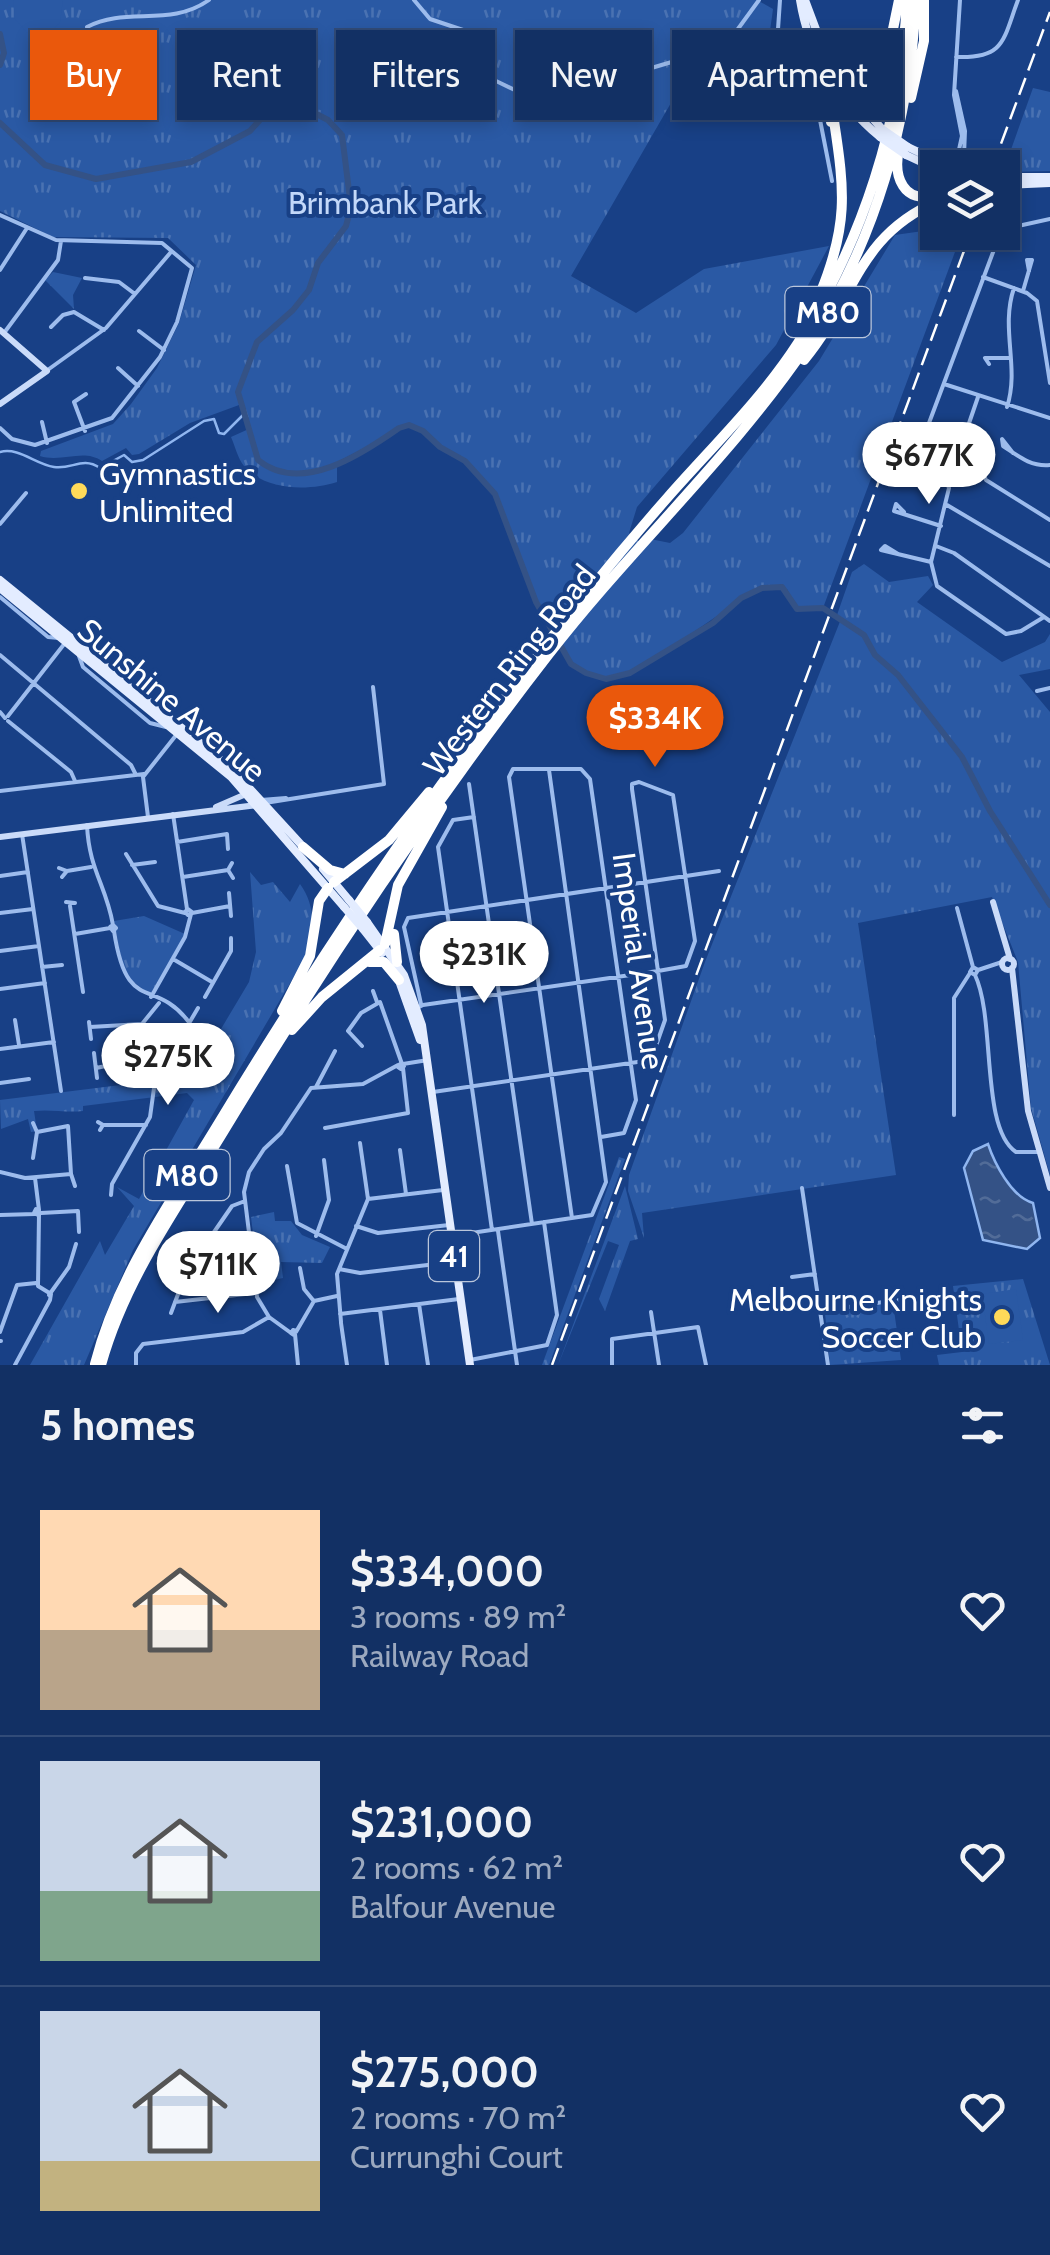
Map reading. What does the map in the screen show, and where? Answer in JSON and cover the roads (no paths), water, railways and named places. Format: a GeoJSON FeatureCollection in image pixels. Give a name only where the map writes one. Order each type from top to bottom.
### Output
{"type":"FeatureCollection","features":[{"type":"Feature","properties":{"kind":"highway"},"geometry":{"type":"LineString","coordinates":[[893,30],[899,0]]}},
{"type":"Feature","properties":{"kind":"highway","name":"Western Ring Road"},"geometry":{"type":"LineString","coordinates":[[98,1365],[123,1282],[328,950],[499,706],[772,377],[804,332],[844,261],[868,201],[898,84],[907,0]]}},
{"type":"Feature","properties":{"kind":"highway"},"geometry":{"type":"LineString","coordinates":[[920,0],[923,48],[896,169],[900,184],[911,194],[920,195]]}},
{"type":"Feature","properties":{"kind":"highway","name":"Western Ring Road"},"geometry":{"type":"LineString","coordinates":[[98,1365],[146,1256],[462,759],[637,539],[746,424],[810,340],[868,229],[902,109],[920,0]]}},
{"type":"Feature","properties":{"kind":"highway"},"geometry":{"type":"LineString","coordinates":[[831,120],[840,156]]}},
{"type":"Feature","properties":{"kind":"highway"},"geometry":{"type":"LineString","coordinates":[[804,332],[842,231],[845,194],[834,120]]}},
{"type":"Feature","properties":{"kind":"highway"},"geometry":{"type":"LineString","coordinates":[[746,424],[826,333],[882,235],[920,208]]}},
{"type":"Feature","properties":{"kind":"highway"},"geometry":{"type":"LineString","coordinates":[[252,1070],[308,961],[319,902],[328,884],[389,840],[462,759]]}},
{"type":"Feature","properties":{"kind":"highway"},"geometry":{"type":"LineString","coordinates":[[251,1086],[311,1008],[382,947],[406,867],[462,759]]}},
{"type":"Feature","properties":{"kind":"highway"},"geometry":{"type":"LineString","coordinates":[[304,846],[330,870],[345,874]]}},
{"type":"Feature","properties":{"kind":"highway"},"geometry":{"type":"LineString","coordinates":[[394,903],[397,962]]}},
{"type":"Feature","properties":{"kind":"highway"},"geometry":{"type":"LineString","coordinates":[[365,963],[382,961],[406,976]]}},
{"type":"Feature","properties":{"kind":"main road"},"geometry":{"type":"LineString","coordinates":[[802,0],[813,30]]}},
{"type":"Feature","properties":{"kind":"main road"},"geometry":{"type":"LineString","coordinates":[[870,120],[881,133],[920,155]]}},
{"type":"Feature","properties":{"kind":"main road"},"geometry":{"type":"LineString","coordinates":[[1020,181],[1050,180]]}},
{"type":"Feature","properties":{"kind":"main road","name":"Sunshine Avenue"},"geometry":{"type":"LineString","coordinates":[[0,580],[28,612],[218,757],[406,976]]}},
{"type":"Feature","properties":{"kind":"main road","name":"Sunshine Avenue"},"geometry":{"type":"LineString","coordinates":[[5,588],[93,667],[274,813],[304,846],[328,884]]}},
{"type":"Feature","properties":{"kind":"main road"},"geometry":{"type":"LineString","coordinates":[[69,645],[93,667]]}},
{"type":"Feature","properties":{"kind":"main road"},"geometry":{"type":"LineString","coordinates":[[158,711],[175,733]]}},
{"type":"Feature","properties":{"kind":"main road","name":"Sunshine Avenue"},"geometry":{"type":"LineString","coordinates":[[382,947],[406,976],[415,1006]]}},
{"type":"Feature","properties":{"kind":"main road","name":"41"},"geometry":{"type":"LineString","coordinates":[[415,1006],[469,1362]]}},
{"type":"Feature","properties":{"kind":"street"},"geometry":{"type":"LineString","coordinates":[[87,27],[112,18],[176,16],[209,0]]}},
{"type":"Feature","properties":{"kind":"street"},"geometry":{"type":"LineString","coordinates":[[414,0],[430,19],[469,32],[491,77],[518,93],[590,70],[653,68],[676,62],[735,32],[759,0]]}},
{"type":"Feature","properties":{"kind":"street"},"geometry":{"type":"LineString","coordinates":[[780,0],[776,41],[782,52],[811,74],[832,181]]}},
{"type":"Feature","properties":{"kind":"street"},"geometry":{"type":"LineString","coordinates":[[959,150],[965,131],[955,86],[960,0]]}},
{"type":"Feature","properties":{"kind":"street"},"geometry":{"type":"LineString","coordinates":[[956,57],[982,58],[999,48],[1018,0]]}},
{"type":"Feature","properties":{"kind":"street"},"geometry":{"type":"LineString","coordinates":[[0,215],[60,240],[160,242],[192,268],[177,322],[164,350],[112,418],[47,443],[27,444],[0,428]]}},
{"type":"Feature","properties":{"kind":"street"},"geometry":{"type":"LineString","coordinates":[[1044,617],[1021,631],[998,631],[937,586],[931,562],[949,488],[929,429],[992,252],[1006,234],[1026,223],[1050,218]]}},
{"type":"Feature","properties":{"kind":"street"},"geometry":{"type":"LineString","coordinates":[[0,270],[28,228]]}},
{"type":"Feature","properties":{"kind":"street"},"geometry":{"type":"LineString","coordinates":[[46,371],[2,331],[58,260],[60,240]]}},
{"type":"Feature","properties":{"kind":"street"},"geometry":{"type":"LineString","coordinates":[[0,404],[104,330],[171,252]]}},
{"type":"Feature","properties":{"kind":"street"},"geometry":{"type":"LineString","coordinates":[[1023,291],[1029,271]]}},
{"type":"Feature","properties":{"kind":"street"},"geometry":{"type":"LineString","coordinates":[[983,277],[1023,291],[1039,308],[1050,384]]}},
{"type":"Feature","properties":{"kind":"street"},"geometry":{"type":"LineString","coordinates":[[99,280],[119,282],[136,294]]}},
{"type":"Feature","properties":{"kind":"street"},"geometry":{"type":"LineString","coordinates":[[1006,407],[1014,384],[1006,320],[1014,288]]}},
{"type":"Feature","properties":{"kind":"street"},"geometry":{"type":"LineString","coordinates":[[60,317],[79,313],[104,330]]}},
{"type":"Feature","properties":{"kind":"street"},"geometry":{"type":"LineString","coordinates":[[138,331],[164,350]]}},
{"type":"Feature","properties":{"kind":"street"},"geometry":{"type":"LineString","coordinates":[[999,359],[1010,358]]}},
{"type":"Feature","properties":{"kind":"street"},"geometry":{"type":"LineString","coordinates":[[118,368],[138,386]]}},
{"type":"Feature","properties":{"kind":"street"},"geometry":{"type":"LineString","coordinates":[[944,384],[1050,418]]}},
{"type":"Feature","properties":{"kind":"street"},"geometry":{"type":"LineString","coordinates":[[85,431],[74,402],[86,394]]}},
{"type":"Feature","properties":{"kind":"street"},"geometry":{"type":"LineString","coordinates":[[978,397],[966,432],[982,473],[991,484],[1050,520]]}},
{"type":"Feature","properties":{"kind":"street"},"geometry":{"type":"LineString","coordinates":[[42,422],[47,443]]}},
{"type":"Feature","properties":{"kind":"street"},"geometry":{"type":"LineString","coordinates":[[1013,453],[1030,464],[1050,465]]}},
{"type":"Feature","properties":{"kind":"street"},"geometry":{"type":"LineString","coordinates":[[0,524],[26,493]]}},
{"type":"Feature","properties":{"kind":"street"},"geometry":{"type":"LineString","coordinates":[[947,505],[1050,566]]}},
{"type":"Feature","properties":{"kind":"street"},"geometry":{"type":"LineString","coordinates":[[907,516],[941,526]]}},
{"type":"Feature","properties":{"kind":"street"},"geometry":{"type":"LineString","coordinates":[[936,546],[962,559],[1050,621]]}},
{"type":"Feature","properties":{"kind":"street"},"geometry":{"type":"LineString","coordinates":[[898,554],[931,562]]}},
{"type":"Feature","properties":{"kind":"street"},"geometry":{"type":"LineString","coordinates":[[0,596],[48,637],[69,645],[83,666],[150,723],[175,733]]}},
{"type":"Feature","properties":{"kind":"street"},"geometry":{"type":"LineString","coordinates":[[69,645],[6,719],[70,771],[74,781]]}},
{"type":"Feature","properties":{"kind":"street"},"geometry":{"type":"LineString","coordinates":[[0,654],[135,773]]}},
{"type":"Feature","properties":{"kind":"street"},"geometry":{"type":"LineString","coordinates":[[0,837],[384,784],[373,687]]}},
{"type":"Feature","properties":{"kind":"street"},"geometry":{"type":"LineString","coordinates":[[1038,691],[1050,688]]}},
{"type":"Feature","properties":{"kind":"street"},"geometry":{"type":"LineString","coordinates":[[148,817],[144,774],[175,733]]}},
{"type":"Feature","properties":{"kind":"street"},"geometry":{"type":"LineString","coordinates":[[168,746],[175,733]]}},
{"type":"Feature","properties":{"kind":"street"},"geometry":{"type":"LineString","coordinates":[[451,1236],[572,1218],[594,1214],[606,1180],[549,769],[510,771],[572,1218]]}},
{"type":"Feature","properties":{"kind":"street","name":"Imperial Avenue"},"geometry":{"type":"LineString","coordinates":[[549,769],[586,771],[631,1064],[636,1100],[626,1130],[601,1138]]}},
{"type":"Feature","properties":{"kind":"street"},"geometry":{"type":"LineString","coordinates":[[0,791],[144,774]]}},
{"type":"Feature","properties":{"kind":"street"},"geometry":{"type":"LineString","coordinates":[[430,1093],[650,1061],[665,1022],[658,971],[646,883],[633,783],[673,796],[686,878],[695,942],[685,966],[658,971],[415,1006],[406,976],[405,921],[447,912],[646,883],[686,878],[720,870]]}},
{"type":"Feature","properties":{"kind":"street"},"geometry":{"type":"LineString","coordinates":[[469,784],[532,1224]]}},
{"type":"Feature","properties":{"kind":"street"},"geometry":{"type":"LineString","coordinates":[[193,812],[243,799],[246,793]]}},
{"type":"Feature","properties":{"kind":"street"},"geometry":{"type":"LineString","coordinates":[[216,807],[294,798]]}},
{"type":"Feature","properties":{"kind":"street"},"geometry":{"type":"LineString","coordinates":[[274,813],[280,801]]}},
{"type":"Feature","properties":{"kind":"street"},"geometry":{"type":"LineString","coordinates":[[151,997],[173,959],[188,913],[173,814]]}},
{"type":"Feature","properties":{"kind":"street"},"geometry":{"type":"LineString","coordinates":[[474,817],[453,820],[438,844],[517,1365]]}},
{"type":"Feature","properties":{"kind":"street"},"geometry":{"type":"LineString","coordinates":[[88,825],[91,867],[108,899],[124,976],[188,1021]]}},
{"type":"Feature","properties":{"kind":"street"},"geometry":{"type":"LineString","coordinates":[[228,850],[230,827]]}},
{"type":"Feature","properties":{"kind":"street"},"geometry":{"type":"LineString","coordinates":[[22,834],[61,1091]]}},
{"type":"Feature","properties":{"kind":"street"},"geometry":{"type":"LineString","coordinates":[[178,842],[227,834]]}},
{"type":"Feature","properties":{"kind":"street"},"geometry":{"type":"LineString","coordinates":[[126,854],[158,906],[188,913],[230,906]]}},
{"type":"Feature","properties":{"kind":"street"},"geometry":{"type":"LineString","coordinates":[[132,865],[155,862]]}},
{"type":"Feature","properties":{"kind":"street"},"geometry":{"type":"LineString","coordinates":[[228,870],[232,863]]}},
{"type":"Feature","properties":{"kind":"street"},"geometry":{"type":"LineString","coordinates":[[59,868],[64,874],[91,867]]}},
{"type":"Feature","properties":{"kind":"street"},"geometry":{"type":"LineString","coordinates":[[183,877],[228,870]]}},
{"type":"Feature","properties":{"kind":"street"},"geometry":{"type":"LineString","coordinates":[[228,870],[233,878]]}},
{"type":"Feature","properties":{"kind":"street"},"geometry":{"type":"LineString","coordinates":[[0,876],[28,872]]}},
{"type":"Feature","properties":{"kind":"street"},"geometry":{"type":"LineString","coordinates":[[229,892],[231,916]]}},
{"type":"Feature","properties":{"kind":"street"},"geometry":{"type":"LineString","coordinates":[[993,902],[1013,986],[1028,1111],[1050,1188]]}},
{"type":"Feature","properties":{"kind":"street"},"geometry":{"type":"LineString","coordinates":[[70,904],[83,992]]}},
{"type":"Feature","properties":{"kind":"street"},"geometry":{"type":"LineString","coordinates":[[957,908],[987,1012],[1002,1136],[1016,1152],[1039,1152]]}},
{"type":"Feature","properties":{"kind":"street"},"geometry":{"type":"LineString","coordinates":[[0,913],[34,909]]}},
{"type":"Feature","properties":{"kind":"street"},"geometry":{"type":"LineString","coordinates":[[76,934],[113,928]]}},
{"type":"Feature","properties":{"kind":"street"},"geometry":{"type":"LineString","coordinates":[[205,997],[231,951],[231,938]]}},
{"type":"Feature","properties":{"kind":"street"},"geometry":{"type":"LineString","coordinates":[[0,952],[39,946]]}},
{"type":"Feature","properties":{"kind":"street"},"geometry":{"type":"LineString","coordinates":[[173,959],[212,983]]}},
{"type":"Feature","properties":{"kind":"street"},"geometry":{"type":"LineString","coordinates":[[954,1115],[956,991],[974,971],[1006,964]]}},
{"type":"Feature","properties":{"kind":"street"},"geometry":{"type":"LineString","coordinates":[[42,967],[62,965]]}},
{"type":"Feature","properties":{"kind":"street"},"geometry":{"type":"LineString","coordinates":[[0,989],[45,983]]}},
{"type":"Feature","properties":{"kind":"street"},"geometry":{"type":"LineString","coordinates":[[325,1128],[405,1115],[410,1110],[389,1018],[373,991]]}},
{"type":"Feature","properties":{"kind":"street"},"geometry":{"type":"LineString","coordinates":[[90,1038],[89,1024],[142,1024],[160,1002]]}},
{"type":"Feature","properties":{"kind":"street"},"geometry":{"type":"LineString","coordinates":[[362,1046],[348,1033],[361,1013],[377,1002]]}},
{"type":"Feature","properties":{"kind":"street"},"geometry":{"type":"LineString","coordinates":[[110,1196],[146,1125],[152,1090],[198,1008]]}},
{"type":"Feature","properties":{"kind":"street"},"geometry":{"type":"LineString","coordinates":[[946,1008],[954,1008]]}},
{"type":"Feature","properties":{"kind":"street"},"geometry":{"type":"LineString","coordinates":[[15,1020],[19,1046]]}},
{"type":"Feature","properties":{"kind":"street"},"geometry":{"type":"LineString","coordinates":[[0,1049],[54,1042]]}},
{"type":"Feature","properties":{"kind":"street"},"geometry":{"type":"LineString","coordinates":[[293,1332],[269,1317],[256,1292],[246,1179],[264,1148],[316,1087],[335,1051]]}},
{"type":"Feature","properties":{"kind":"street"},"geometry":{"type":"LineString","coordinates":[[94,1053],[97,1078]]}},
{"type":"Feature","properties":{"kind":"street"},"geometry":{"type":"LineString","coordinates":[[96,1068],[140,1058],[162,1070]]}},
{"type":"Feature","properties":{"kind":"street"},"geometry":{"type":"LineString","coordinates":[[316,1087],[363,1084],[388,1070],[426,1060]]}},
{"type":"Feature","properties":{"kind":"street"},"geometry":{"type":"LineString","coordinates":[[0,1082],[29,1079]]}},
{"type":"Feature","properties":{"kind":"street"},"geometry":{"type":"LineString","coordinates":[[948,1104],[955,1106]]}},
{"type":"Feature","properties":{"kind":"street"},"geometry":{"type":"LineString","coordinates":[[33,1123],[37,1132],[33,1159]]}},
{"type":"Feature","properties":{"kind":"street"},"geometry":{"type":"LineString","coordinates":[[100,1126],[146,1125]]}},
{"type":"Feature","properties":{"kind":"street"},"geometry":{"type":"LineString","coordinates":[[37,1132],[68,1126],[75,1186]]}},
{"type":"Feature","properties":{"kind":"street"},"geometry":{"type":"LineString","coordinates":[[347,1365],[337,1296],[338,1268],[368,1199],[360,1143]]}},
{"type":"Feature","properties":{"kind":"street"},"geometry":{"type":"LineString","coordinates":[[400,1150],[406,1194]]}},
{"type":"Feature","properties":{"kind":"street"},"geometry":{"type":"LineString","coordinates":[[316,1236],[328,1200],[324,1160]]}},
{"type":"Feature","properties":{"kind":"street"},"geometry":{"type":"LineString","coordinates":[[286,1166],[295,1220],[316,1236],[346,1249]]}},
{"type":"Feature","properties":{"kind":"street"},"geometry":{"type":"LineString","coordinates":[[0,1172],[35,1178],[71,1174]]}},
{"type":"Feature","properties":{"kind":"street"},"geometry":{"type":"LineString","coordinates":[[35,1178],[37,1283],[49,1295]]}},
{"type":"Feature","properties":{"kind":"street"},"geometry":{"type":"LineString","coordinates":[[802,1188],[828,1365]]}},
{"type":"Feature","properties":{"kind":"street"},"geometry":{"type":"LineString","coordinates":[[368,1199],[444,1190]]}},
{"type":"Feature","properties":{"kind":"street"},"geometry":{"type":"LineString","coordinates":[[212,1235],[230,1208],[245,1201]]}},
{"type":"Feature","properties":{"kind":"street"},"geometry":{"type":"LineString","coordinates":[[0,1214],[78,1210],[79,1233]]}},
{"type":"Feature","properties":{"kind":"street"},"geometry":{"type":"LineString","coordinates":[[469,1362],[544,1348],[557,1314],[544,1222]]}},
{"type":"Feature","properties":{"kind":"street"},"geometry":{"type":"LineString","coordinates":[[356,1226],[378,1234],[450,1224]]}},
{"type":"Feature","properties":{"kind":"street"},"geometry":{"type":"LineString","coordinates":[[15,1365],[76,1244]]}},
{"type":"Feature","properties":{"kind":"street"},"geometry":{"type":"LineString","coordinates":[[186,1274],[203,1249]]}},
{"type":"Feature","properties":{"kind":"street"},"geometry":{"type":"LineString","coordinates":[[196,1260],[252,1255]]}},
{"type":"Feature","properties":{"kind":"street"},"geometry":{"type":"LineString","coordinates":[[338,1268],[360,1273],[455,1262]]}},
{"type":"Feature","properties":{"kind":"street"},"geometry":{"type":"LineString","coordinates":[[300,1268],[304,1289],[314,1301]]}},
{"type":"Feature","properties":{"kind":"street"},"geometry":{"type":"LineString","coordinates":[[792,1277],[815,1274]]}},
{"type":"Feature","properties":{"kind":"street"},"geometry":{"type":"LineString","coordinates":[[0,1332],[17,1285],[37,1283]]}},
{"type":"Feature","properties":{"kind":"street"},"geometry":{"type":"LineString","coordinates":[[171,1313],[180,1288]]}},
{"type":"Feature","properties":{"kind":"street"},"geometry":{"type":"LineString","coordinates":[[175,1302],[256,1292]]}},
{"type":"Feature","properties":{"kind":"street"},"geometry":{"type":"LineString","coordinates":[[298,1365],[293,1332],[314,1301],[337,1296]]}},
{"type":"Feature","properties":{"kind":"street"},"geometry":{"type":"LineString","coordinates":[[341,1314],[460,1299]]}},
{"type":"Feature","properties":{"kind":"street"},"geometry":{"type":"LineString","coordinates":[[820,1311],[898,1300]]}},
{"type":"Feature","properties":{"kind":"street"},"geometry":{"type":"LineString","coordinates":[[419,1304],[428,1365]]}},
{"type":"Feature","properties":{"kind":"street"},"geometry":{"type":"LineString","coordinates":[[379,1309],[387,1365]]}},
{"type":"Feature","properties":{"kind":"street"},"geometry":{"type":"LineString","coordinates":[[651,1312],[659,1365]]}},
{"type":"Feature","properties":{"kind":"street"},"geometry":{"type":"LineString","coordinates":[[136,1365],[136,1353],[142,1344],[244,1332],[269,1317]]}},
{"type":"Feature","properties":{"kind":"street"},"geometry":{"type":"LineString","coordinates":[[612,1365],[610,1340],[700,1328],[706,1365]]}},
{"type":"Feature","properties":{"kind":"water"},"geometry":{"type":"Polygon","coordinates":[[[988,1144],[1011,1186],[1033,1203],[1040,1238],[1027,1249],[983,1240],[964,1168],[973,1151],[988,1144]]]}},
{"type":"Feature","properties":{"kind":"waterway"},"geometry":{"type":"LineString","coordinates":[[0,34],[4,53],[0,65]]}},
{"type":"Feature","properties":{"kind":"waterway"},"geometry":{"type":"LineString","coordinates":[[0,123],[45,165],[96,179],[191,162],[250,131],[268,111],[286,104],[301,106],[328,120],[342,135],[351,207],[346,226],[318,263],[309,290],[257,342],[238,392],[258,460],[275,470],[312,472],[349,459],[399,428],[409,425],[423,431],[440,447],[465,461],[495,494],[536,602],[571,664],[606,679],[630,673],[762,588],[782,587],[797,609],[823,608],[864,635],[875,655],[898,675],[962,757],[990,811],[1050,905]]}},
{"type":"Feature","properties":{"kind":"waterway"},"geometry":{"type":"LineString","coordinates":[[0,452],[14,452],[54,467],[88,463],[100,468],[124,455],[132,462],[143,460],[204,421],[214,419],[219,433],[224,434],[243,415]]}},
{"type":"Feature","properties":{"kind":"railway"},"geometry":{"type":"LineString","coordinates":[[999,150],[1050,12]]}},
{"type":"Feature","properties":{"kind":"railway"},"geometry":{"type":"LineString","coordinates":[[552,1365],[964,250]]}},
{"type":"Feature","properties":{"kind":"place","name":"Gymnastics Unlimited"},"geometry":{"type":"Point","coordinates":[79,491]}},
{"type":"Feature","properties":{"kind":"place","name":"Melbourne Knights Soccer Club"},"geometry":{"type":"Point","coordinates":[1002,1317]}},
{"type":"Feature","properties":{"kind":"park label","name":"Brimbank Park"},"geometry":{"type":"Point","coordinates":[385,202]}}]}
